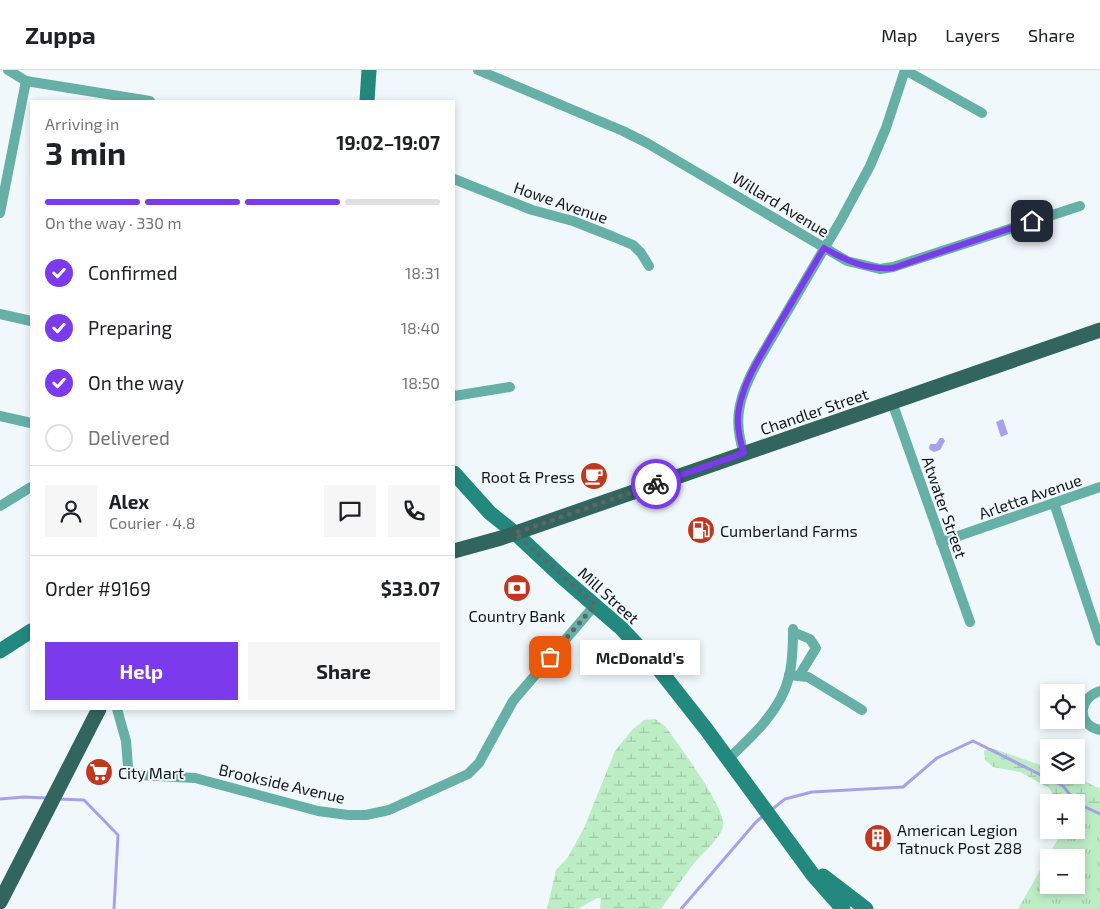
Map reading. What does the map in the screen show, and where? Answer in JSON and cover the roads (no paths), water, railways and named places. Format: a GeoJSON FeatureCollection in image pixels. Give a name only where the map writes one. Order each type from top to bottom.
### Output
{"type":"FeatureCollection","features":[{"type":"Feature","properties":{"kind":"main road"},"geometry":{"type":"LineString","coordinates":[[367,100],[369,70]]}},
{"type":"Feature","properties":{"kind":"main road","name":"Chandler Street"},"geometry":{"type":"LineString","coordinates":[[455,551],[487,543],[1100,330]]}},
{"type":"Feature","properties":{"kind":"main road","name":"Mill Street"},"geometry":{"type":"LineString","coordinates":[[455,474],[490,513],[621,628],[654,663],[684,700],[813,875],[844,909]]}},
{"type":"Feature","properties":{"kind":"main road"},"geometry":{"type":"LineString","coordinates":[[0,651],[30,632]]}},
{"type":"Feature","properties":{"kind":"main road"},"geometry":{"type":"LineString","coordinates":[[1,898],[98,710]]}},
{"type":"Feature","properties":{"kind":"main road","name":"Mill Street"},"geometry":{"type":"LineString","coordinates":[[797,854],[866,909]]}},
{"type":"Feature","properties":{"kind":"street"},"geometry":{"type":"LineString","coordinates":[[8,70],[26,81],[144,100]]}},
{"type":"Feature","properties":{"kind":"street","name":"Willard Avenue"},"geometry":{"type":"LineString","coordinates":[[478,70],[623,131],[684,164],[824,248],[848,261],[865,266],[880,269],[893,268],[1080,206]]}},
{"type":"Feature","properties":{"kind":"street"},"geometry":{"type":"LineString","coordinates":[[744,453],[738,433],[738,421],[739,409],[746,385],[854,196],[878,148],[891,116],[905,70],[982,113]]}},
{"type":"Feature","properties":{"kind":"street"},"geometry":{"type":"LineString","coordinates":[[0,213],[26,81]]}},
{"type":"Feature","properties":{"kind":"street","name":"Howe Avenue"},"geometry":{"type":"LineString","coordinates":[[455,179],[532,210],[573,221],[633,245],[641,253],[649,266]]}},
{"type":"Feature","properties":{"kind":"street"},"geometry":{"type":"LineString","coordinates":[[0,314],[30,321]]}},
{"type":"Feature","properties":{"kind":"street"},"geometry":{"type":"LineString","coordinates":[[455,396],[510,387]]}},
{"type":"Feature","properties":{"kind":"street","name":"Atwater Street"},"geometry":{"type":"LineString","coordinates":[[892,402],[970,622]]}},
{"type":"Feature","properties":{"kind":"street"},"geometry":{"type":"LineString","coordinates":[[0,416],[30,422]]}},
{"type":"Feature","properties":{"kind":"street","name":"Arletta Avenue"},"geometry":{"type":"LineString","coordinates":[[942,542],[1100,487]]}},
{"type":"Feature","properties":{"kind":"street"},"geometry":{"type":"LineString","coordinates":[[0,506],[30,488]]}},
{"type":"Feature","properties":{"kind":"street"},"geometry":{"type":"LineString","coordinates":[[1054,503],[1100,641]]}},
{"type":"Feature","properties":{"kind":"street","name":"Brookside Avenue"},"geometry":{"type":"LineString","coordinates":[[117,710],[126,741],[128,767],[132,772],[147,776],[175,776],[198,779],[318,811],[366,815],[389,810],[468,774],[479,763],[513,701],[595,605]]}},
{"type":"Feature","properties":{"kind":"street"},"geometry":{"type":"LineString","coordinates":[[728,759],[746,742],[770,713],[794,676],[816,648],[810,639],[793,631],[794,676]]}},
{"type":"Feature","properties":{"kind":"street"},"geometry":{"type":"LineString","coordinates":[[794,676],[808,678],[862,710]]}},
{"type":"Feature","properties":{"kind":"street"},"geometry":{"type":"LineString","coordinates":[[1100,691],[1087,699],[1083,711],[1087,724],[1094,729],[1100,730]]}},
{"type":"Feature","properties":{"kind":"waterway"},"geometry":{"type":"LineString","coordinates":[[770,811],[785,799],[812,792],[903,787],[937,758],[973,741],[1063,786],[1070,794]]}},
{"type":"Feature","properties":{"kind":"waterway"},"geometry":{"type":"LineString","coordinates":[[0,799],[47,798]]}},
{"type":"Feature","properties":{"kind":"waterway"},"geometry":{"type":"LineString","coordinates":[[58,799],[84,800],[118,835],[114,909]]}},
{"type":"Feature","properties":{"kind":"waterway"},"geometry":{"type":"LineString","coordinates":[[1085,807],[1100,814]]}},
{"type":"Feature","properties":{"kind":"waterway"},"geometry":{"type":"LineString","coordinates":[[681,909],[763,816]]}},
{"type":"Feature","properties":{"kind":"place","name":"Root & Press"},"geometry":{"type":"Point","coordinates":[594,476]}},
{"type":"Feature","properties":{"kind":"place","name":"Cumberland Farms"},"geometry":{"type":"Point","coordinates":[701,530]}},
{"type":"Feature","properties":{"kind":"place","name":"Country Bank"},"geometry":{"type":"Point","coordinates":[517,588]}},
{"type":"Feature","properties":{"kind":"place","name":"McDonald's"},"geometry":{"type":"Point","coordinates":[550,657]}},
{"type":"Feature","properties":{"kind":"place","name":"City Mart"},"geometry":{"type":"Point","coordinates":[99,772]}},
{"type":"Feature","properties":{"kind":"place","name":"American Legion Tatnuck Post 288"},"geometry":{"type":"Point","coordinates":[878,838]}}]}
